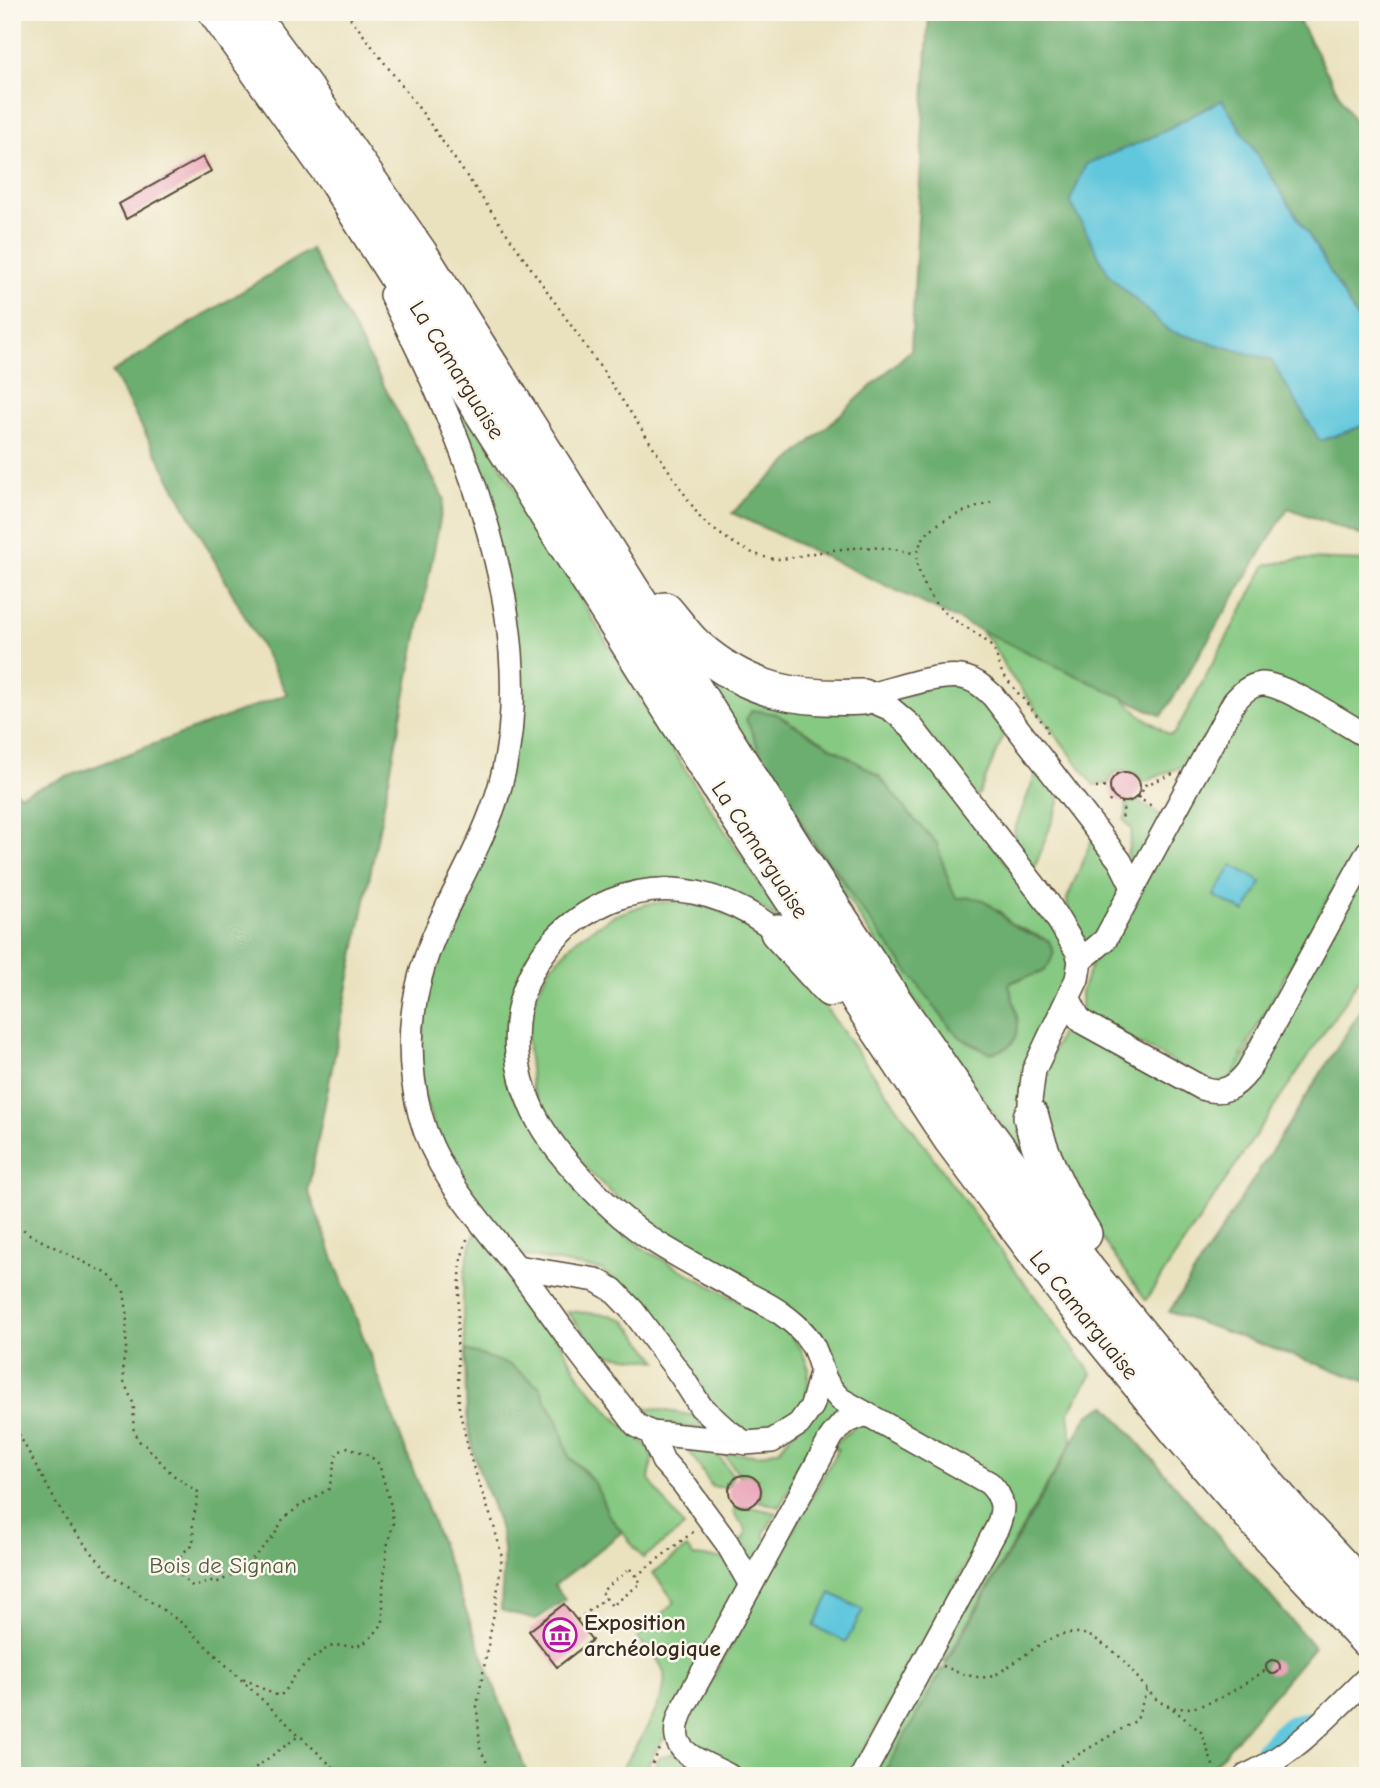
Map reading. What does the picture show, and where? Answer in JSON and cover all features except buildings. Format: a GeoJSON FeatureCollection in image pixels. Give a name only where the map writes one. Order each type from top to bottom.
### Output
{"type":"FeatureCollection","features":[{"type":"Feature","properties":{"kind":"highway","name":"La Camarguaise"},"geometry":{"type":"LineString","coordinates":[[216,12],[281,101],[393,268],[733,809],[951,1139],[1072,1301],[1181,1435],[1271,1538],[1368,1641]]}},
{"type":"Feature","properties":{"kind":"highway","name":"La Camarguaise"},"geometry":{"type":"LineString","coordinates":[[249,12],[359,163],[455,309],[805,865],[916,1032],[1021,1181],[1088,1271],[1202,1410],[1368,1594]]}},
{"type":"Feature","properties":{"kind":"highway"},"geometry":{"type":"LineString","coordinates":[[281,101],[362,240]]}},
{"type":"Feature","properties":{"kind":"highway"},"geometry":{"type":"LineString","coordinates":[[455,309],[538,419],[661,604],[695,646],[728,671],[773,691],[816,698],[863,697]]}},
{"type":"Feature","properties":{"kind":"highway"},"geometry":{"type":"LineString","coordinates":[[778,932],[821,978],[951,1139]]}},
{"type":"Feature","properties":{"kind":"highway"},"geometry":{"type":"LineString","coordinates":[[1031,1117],[1037,1143],[1050,1173],[1070,1211],[1110,1274],[1289,1508]]}},
{"type":"Feature","properties":{"kind":"street"},"geometry":{"type":"LineString","coordinates":[[362,240],[421,353],[456,434],[491,541],[509,641],[509,727],[500,783],[480,839],[438,926],[425,960],[413,1006],[412,1072],[421,1117],[440,1164],[474,1215],[517,1267],[636,1425],[651,1433],[765,1443],[779,1438],[799,1424],[812,1406],[821,1373]]}},
{"type":"Feature","properties":{"kind":"street"},"geometry":{"type":"LineString","coordinates":[[863,697],[946,676],[965,677],[981,684],[993,695],[1120,861],[1133,887]]}},
{"type":"Feature","properties":{"kind":"street"},"geometry":{"type":"LineString","coordinates":[[1080,961],[1105,940],[1234,702],[1244,691],[1267,684],[1282,689],[1368,737]]}},
{"type":"Feature","properties":{"kind":"street"},"geometry":{"type":"LineString","coordinates":[[863,697],[891,709],[911,726],[1048,904],[1075,945],[1080,961],[1077,979],[1034,1070],[1031,1117]]}},
{"type":"Feature","properties":{"kind":"street"},"geometry":{"type":"LineString","coordinates":[[1069,999],[1077,1017],[1084,1023],[1131,1049],[1202,1088],[1220,1092],[1231,1088],[1248,1071],[1368,852]]}},
{"type":"Feature","properties":{"kind":"street"},"geometry":{"type":"LineString","coordinates":[[778,932],[734,905],[701,893],[662,889],[632,894],[602,904],[560,932],[538,960],[525,986],[520,1004],[517,1055],[531,1107],[569,1163],[595,1192],[654,1241],[780,1312],[810,1341],[821,1373],[840,1399],[989,1483],[998,1492],[1003,1503],[1003,1514],[997,1528],[862,1776]]}},
{"type":"Feature","properties":{"kind":"street"},"geometry":{"type":"LineString","coordinates":[[517,1267],[596,1280],[613,1290],[665,1353],[701,1407],[745,1443]]}},
{"type":"Feature","properties":{"kind":"street"},"geometry":{"type":"LineString","coordinates":[[729,1776],[684,1751],[675,1737],[677,1720],[832,1436],[843,1423],[866,1414]]}},
{"type":"Feature","properties":{"kind":"street"},"geometry":{"type":"LineString","coordinates":[[651,1433],[663,1461],[727,1543],[751,1586]]}},
{"type":"Feature","properties":{"kind":"street"},"geometry":{"type":"LineString","coordinates":[[1246,1776],[1297,1746],[1368,1677]]}},
{"type":"Feature","properties":{"kind":"path"},"geometry":{"type":"LineString","coordinates":[[346,12],[424,115],[605,374],[701,519],[747,550],[775,559],[870,546],[895,548],[916,554]]}},
{"type":"Feature","properties":{"kind":"path"},"geometry":{"type":"LineString","coordinates":[[991,502],[943,521],[931,529],[923,537],[916,554],[921,578],[938,606],[957,623],[987,642],[998,656],[1002,674],[1048,729],[1039,755]]}},
{"type":"Feature","properties":{"kind":"path"},"geometry":{"type":"LineString","coordinates":[[1139,798],[1145,785],[1185,769],[1195,774]]}},
{"type":"Feature","properties":{"kind":"path"},"geometry":{"type":"LineString","coordinates":[[1096,788],[1110,787]]}},
{"type":"Feature","properties":{"kind":"path"},"geometry":{"type":"LineString","coordinates":[[1109,802],[1113,796]]}},
{"type":"Feature","properties":{"kind":"path"},"geometry":{"type":"LineString","coordinates":[[1121,802],[1124,812],[1122,818]]}},
{"type":"Feature","properties":{"kind":"path"},"geometry":{"type":"LineString","coordinates":[[474,1215],[461,1259],[457,1335],[459,1408],[470,1457],[502,1557],[477,1706],[480,1748],[493,1776]]}},
{"type":"Feature","properties":{"kind":"path"},"geometry":{"type":"LineString","coordinates":[[12,1222],[32,1236],[108,1274],[124,1292],[127,1312],[124,1382],[134,1405],[133,1428],[139,1441],[173,1475],[198,1492],[192,1526],[195,1536],[192,1546],[184,1551],[177,1563],[178,1572],[185,1582],[194,1587],[212,1581],[220,1582],[247,1564],[274,1536],[283,1519],[328,1489],[337,1453],[348,1447],[370,1456],[379,1464],[393,1523],[387,1547],[383,1587],[383,1623],[370,1638],[358,1645],[340,1644],[330,1647],[313,1659],[297,1673],[289,1688],[280,1696],[270,1694],[256,1683],[242,1679]]}},
{"type":"Feature","properties":{"kind":"path"},"geometry":{"type":"LineString","coordinates":[[12,1422],[68,1524],[109,1573],[182,1623],[342,1776]]}},
{"type":"Feature","properties":{"kind":"path"},"geometry":{"type":"LineString","coordinates":[[636,1576],[710,1519]]}},
{"type":"Feature","properties":{"kind":"path"},"geometry":{"type":"LineString","coordinates":[[630,1569],[641,1583],[612,1606],[606,1598],[601,1592],[630,1569]]}},
{"type":"Feature","properties":{"kind":"path"},"geometry":{"type":"LineString","coordinates":[[577,1620],[606,1598]]}},
{"type":"Feature","properties":{"kind":"path"},"geometry":{"type":"LineString","coordinates":[[927,1659],[970,1677],[992,1677],[1049,1637],[1076,1632],[1093,1637],[1117,1653],[1152,1696],[1201,1732],[1214,1768]]}},
{"type":"Feature","properties":{"kind":"path"},"geometry":{"type":"LineString","coordinates":[[1172,1709],[1197,1706],[1225,1696],[1266,1670]]}},
{"type":"Feature","properties":{"kind":"path"},"geometry":{"type":"LineString","coordinates":[[1042,1776],[1137,1720],[1147,1688]]}},
{"type":"Feature","properties":{"kind":"path"},"geometry":{"type":"LineString","coordinates":[[244,1776],[300,1735]]}},
{"type":"Feature","properties":{"kind":"path"},"geometry":{"type":"LineString","coordinates":[[646,1776],[665,1741],[675,1737]]}},
{"type":"Feature","properties":{"kind":"green space"},"geometry":{"type":"Polygon","coordinates":[[[929,12],[1294,12],[1368,147],[1368,538],[1288,508],[1162,716],[732,513],[911,350],[929,12]]]}},
{"type":"Feature","properties":{"kind":"green space","name":"Bois de Signan"},"geometry":{"type":"Polygon","coordinates":[[[311,249],[444,499],[308,1190],[528,1776],[12,1776],[12,785],[19,795],[287,694],[112,372],[311,249]]]}},
{"type":"Feature","properties":{"kind":"green space"},"geometry":{"type":"Polygon","coordinates":[[[445,377],[652,718],[786,925],[750,900],[716,886],[688,881],[549,930],[528,956],[513,992],[507,1055],[601,1212],[642,1248],[764,1315],[789,1334],[801,1349],[809,1369],[807,1395],[782,1431],[752,1436],[729,1424],[615,1280],[602,1270],[521,1255],[447,1164],[420,1085],[425,984],[464,897],[519,687],[445,377]]]}},
{"type":"Feature","properties":{"kind":"green space"},"geometry":{"type":"Polygon","coordinates":[[[1301,559],[1368,561],[1368,732],[1265,680],[1192,768],[1185,765],[1144,782],[1130,771],[1120,770],[1109,783],[1094,785],[1008,672],[991,642],[982,633],[1004,631],[1083,657],[1138,713],[1170,735],[1175,733],[1266,565],[1301,559]]]}},
{"type":"Feature","properties":{"kind":"green space"},"geometry":{"type":"Polygon","coordinates":[[[697,664],[893,717],[1062,935],[1071,970],[1029,1061],[1037,1175],[905,986],[697,664]],[[752,710],[747,719],[793,811],[811,840],[950,1027],[979,1048],[999,1051],[1008,984],[1028,976],[1049,941],[1010,923],[1000,911],[956,898],[936,842],[878,775],[776,714],[752,710]]]}},
{"type":"Feature","properties":{"kind":"green space"},"geometry":{"type":"Polygon","coordinates":[[[946,683],[975,689],[1000,723],[1003,737],[979,794],[974,798],[890,700],[946,683]]]}},
{"type":"Feature","properties":{"kind":"green space"},"geometry":{"type":"Polygon","coordinates":[[[1264,690],[1368,744],[1368,826],[1241,1056],[1247,1060],[1237,1075],[1214,1085],[1081,1011],[1081,991],[1094,958],[1240,705],[1264,690]]]}},
{"type":"Feature","properties":{"kind":"green space"},"geometry":{"type":"Polygon","coordinates":[[[752,710],[776,714],[878,775],[936,842],[956,898],[981,899],[1017,928],[1049,941],[1054,952],[1046,968],[1009,984],[1018,1027],[1012,1043],[990,1053],[961,1038],[950,1027],[853,898],[844,880],[811,840],[794,809],[771,777],[746,719],[752,710]]]}},
{"type":"Feature","properties":{"kind":"green space"},"geometry":{"type":"Polygon","coordinates":[[[1038,768],[1058,791],[1059,803],[1035,867],[1030,871],[1014,841],[1014,831],[1038,768]]]}},
{"type":"Feature","properties":{"kind":"green space"},"geometry":{"type":"Polygon","coordinates":[[[1138,801],[1165,818],[1135,875],[1127,857],[1132,830],[1124,820],[1127,812],[1125,805],[1138,801]]]}},
{"type":"Feature","properties":{"kind":"green space"},"geometry":{"type":"Polygon","coordinates":[[[1092,839],[1098,843],[1125,891],[1095,947],[1082,939],[1073,928],[1067,899],[1092,839]]]}},
{"type":"Feature","properties":{"kind":"green space"},"geometry":{"type":"Polygon","coordinates":[[[1368,861],[1368,966],[1146,1300],[1091,1224],[1040,1111],[1045,1070],[1069,1014],[1217,1099],[1368,861]]]}},
{"type":"Feature","properties":{"kind":"green space"},"geometry":{"type":"Polygon","coordinates":[[[677,901],[716,909],[762,933],[798,969],[1092,1374],[1069,1412],[1072,1442],[945,1662],[932,1661],[1008,1509],[844,1396],[829,1373],[736,1276],[644,1223],[584,1167],[542,1110],[532,1088],[527,1037],[534,999],[549,968],[577,939],[613,916],[647,904],[677,901]]]}},
{"type":"Feature","properties":{"kind":"green space"},"geometry":{"type":"Polygon","coordinates":[[[1368,999],[1368,1382],[1169,1312],[1368,999]]]}},
{"type":"Feature","properties":{"kind":"green space"},"geometry":{"type":"Polygon","coordinates":[[[478,1227],[548,1322],[582,1380],[615,1418],[649,1448],[652,1459],[649,1480],[684,1527],[643,1558],[608,1514],[587,1473],[569,1457],[558,1420],[540,1387],[510,1366],[466,1350],[463,1287],[468,1256],[478,1227]]]}},
{"type":"Feature","properties":{"kind":"green space"},"geometry":{"type":"Polygon","coordinates":[[[566,1311],[610,1315],[625,1320],[658,1361],[602,1354],[566,1311]]]}},
{"type":"Feature","properties":{"kind":"green space"},"geometry":{"type":"Polygon","coordinates":[[[466,1350],[510,1365],[540,1387],[558,1420],[569,1457],[595,1483],[608,1514],[622,1532],[555,1585],[565,1600],[535,1620],[501,1610],[502,1540],[478,1468],[469,1431],[466,1350]]]}},
{"type":"Feature","properties":{"kind":"green space"},"geometry":{"type":"Polygon","coordinates":[[[827,1391],[851,1413],[801,1483],[795,1480],[779,1507],[758,1501],[761,1491],[758,1482],[751,1477],[740,1476],[723,1453],[758,1455],[779,1450],[827,1391]]]}},
{"type":"Feature","properties":{"kind":"green space"},"geometry":{"type":"Polygon","coordinates":[[[633,1405],[695,1416],[713,1430],[659,1422],[640,1413],[633,1405]]]}},
{"type":"Feature","properties":{"kind":"green space"},"geometry":{"type":"Polygon","coordinates":[[[1106,1405],[1314,1647],[1205,1776],[882,1776],[1088,1415],[1106,1405]]]}},
{"type":"Feature","properties":{"kind":"green space"},"geometry":{"type":"Polygon","coordinates":[[[861,1421],[979,1484],[997,1509],[849,1776],[752,1776],[732,1765],[720,1766],[686,1740],[685,1717],[690,1719],[838,1449],[832,1446],[861,1421]]]}},
{"type":"Feature","properties":{"kind":"green space"},"geometry":{"type":"Polygon","coordinates":[[[687,1447],[715,1452],[733,1475],[727,1487],[712,1487],[687,1447]]]}},
{"type":"Feature","properties":{"kind":"green space"},"geometry":{"type":"Polygon","coordinates":[[[735,1508],[755,1508],[777,1513],[764,1533],[767,1543],[752,1571],[730,1540],[745,1539],[746,1530],[733,1512],[735,1508]]]}},
{"type":"Feature","properties":{"kind":"green space"},"geometry":{"type":"Polygon","coordinates":[[[687,1548],[693,1556],[731,1559],[742,1583],[672,1734],[661,1741],[642,1776],[617,1776],[648,1726],[664,1684],[660,1663],[637,1638],[675,1602],[653,1573],[687,1548]]]}},
{"type":"Feature","properties":{"kind":"green space"},"geometry":{"type":"Polygon","coordinates":[[[928,1668],[947,1670],[883,1776],[867,1776],[928,1668]]]}},
{"type":"Feature","properties":{"kind":"green space"},"geometry":{"type":"Polygon","coordinates":[[[679,1751],[718,1776],[649,1776],[659,1758],[679,1751]]]}},
{"type":"Feature","properties":{"kind":"water"},"geometry":{"type":"Polygon","coordinates":[[[1222,100],[1315,245],[1368,338],[1368,424],[1320,441],[1271,360],[1169,331],[1109,275],[1070,201],[1086,164],[1148,139],[1222,100]]]}},
{"type":"Feature","properties":{"kind":"water"},"geometry":{"type":"Polygon","coordinates":[[[1232,865],[1262,882],[1245,912],[1214,896],[1232,865]]]}},
{"type":"Feature","properties":{"kind":"water"},"geometry":{"type":"Polygon","coordinates":[[[831,1593],[863,1610],[846,1642],[814,1626],[831,1593]]]}},
{"type":"Feature","properties":{"kind":"waterway"},"geometry":{"type":"LineString","coordinates":[[1265,1749],[1291,1725],[1327,1714]]}},
{"type":"Feature","properties":{"kind":"place","name":"Exposition archéologique"},"geometry":{"type":"Point","coordinates":[560,1635]}}]}
